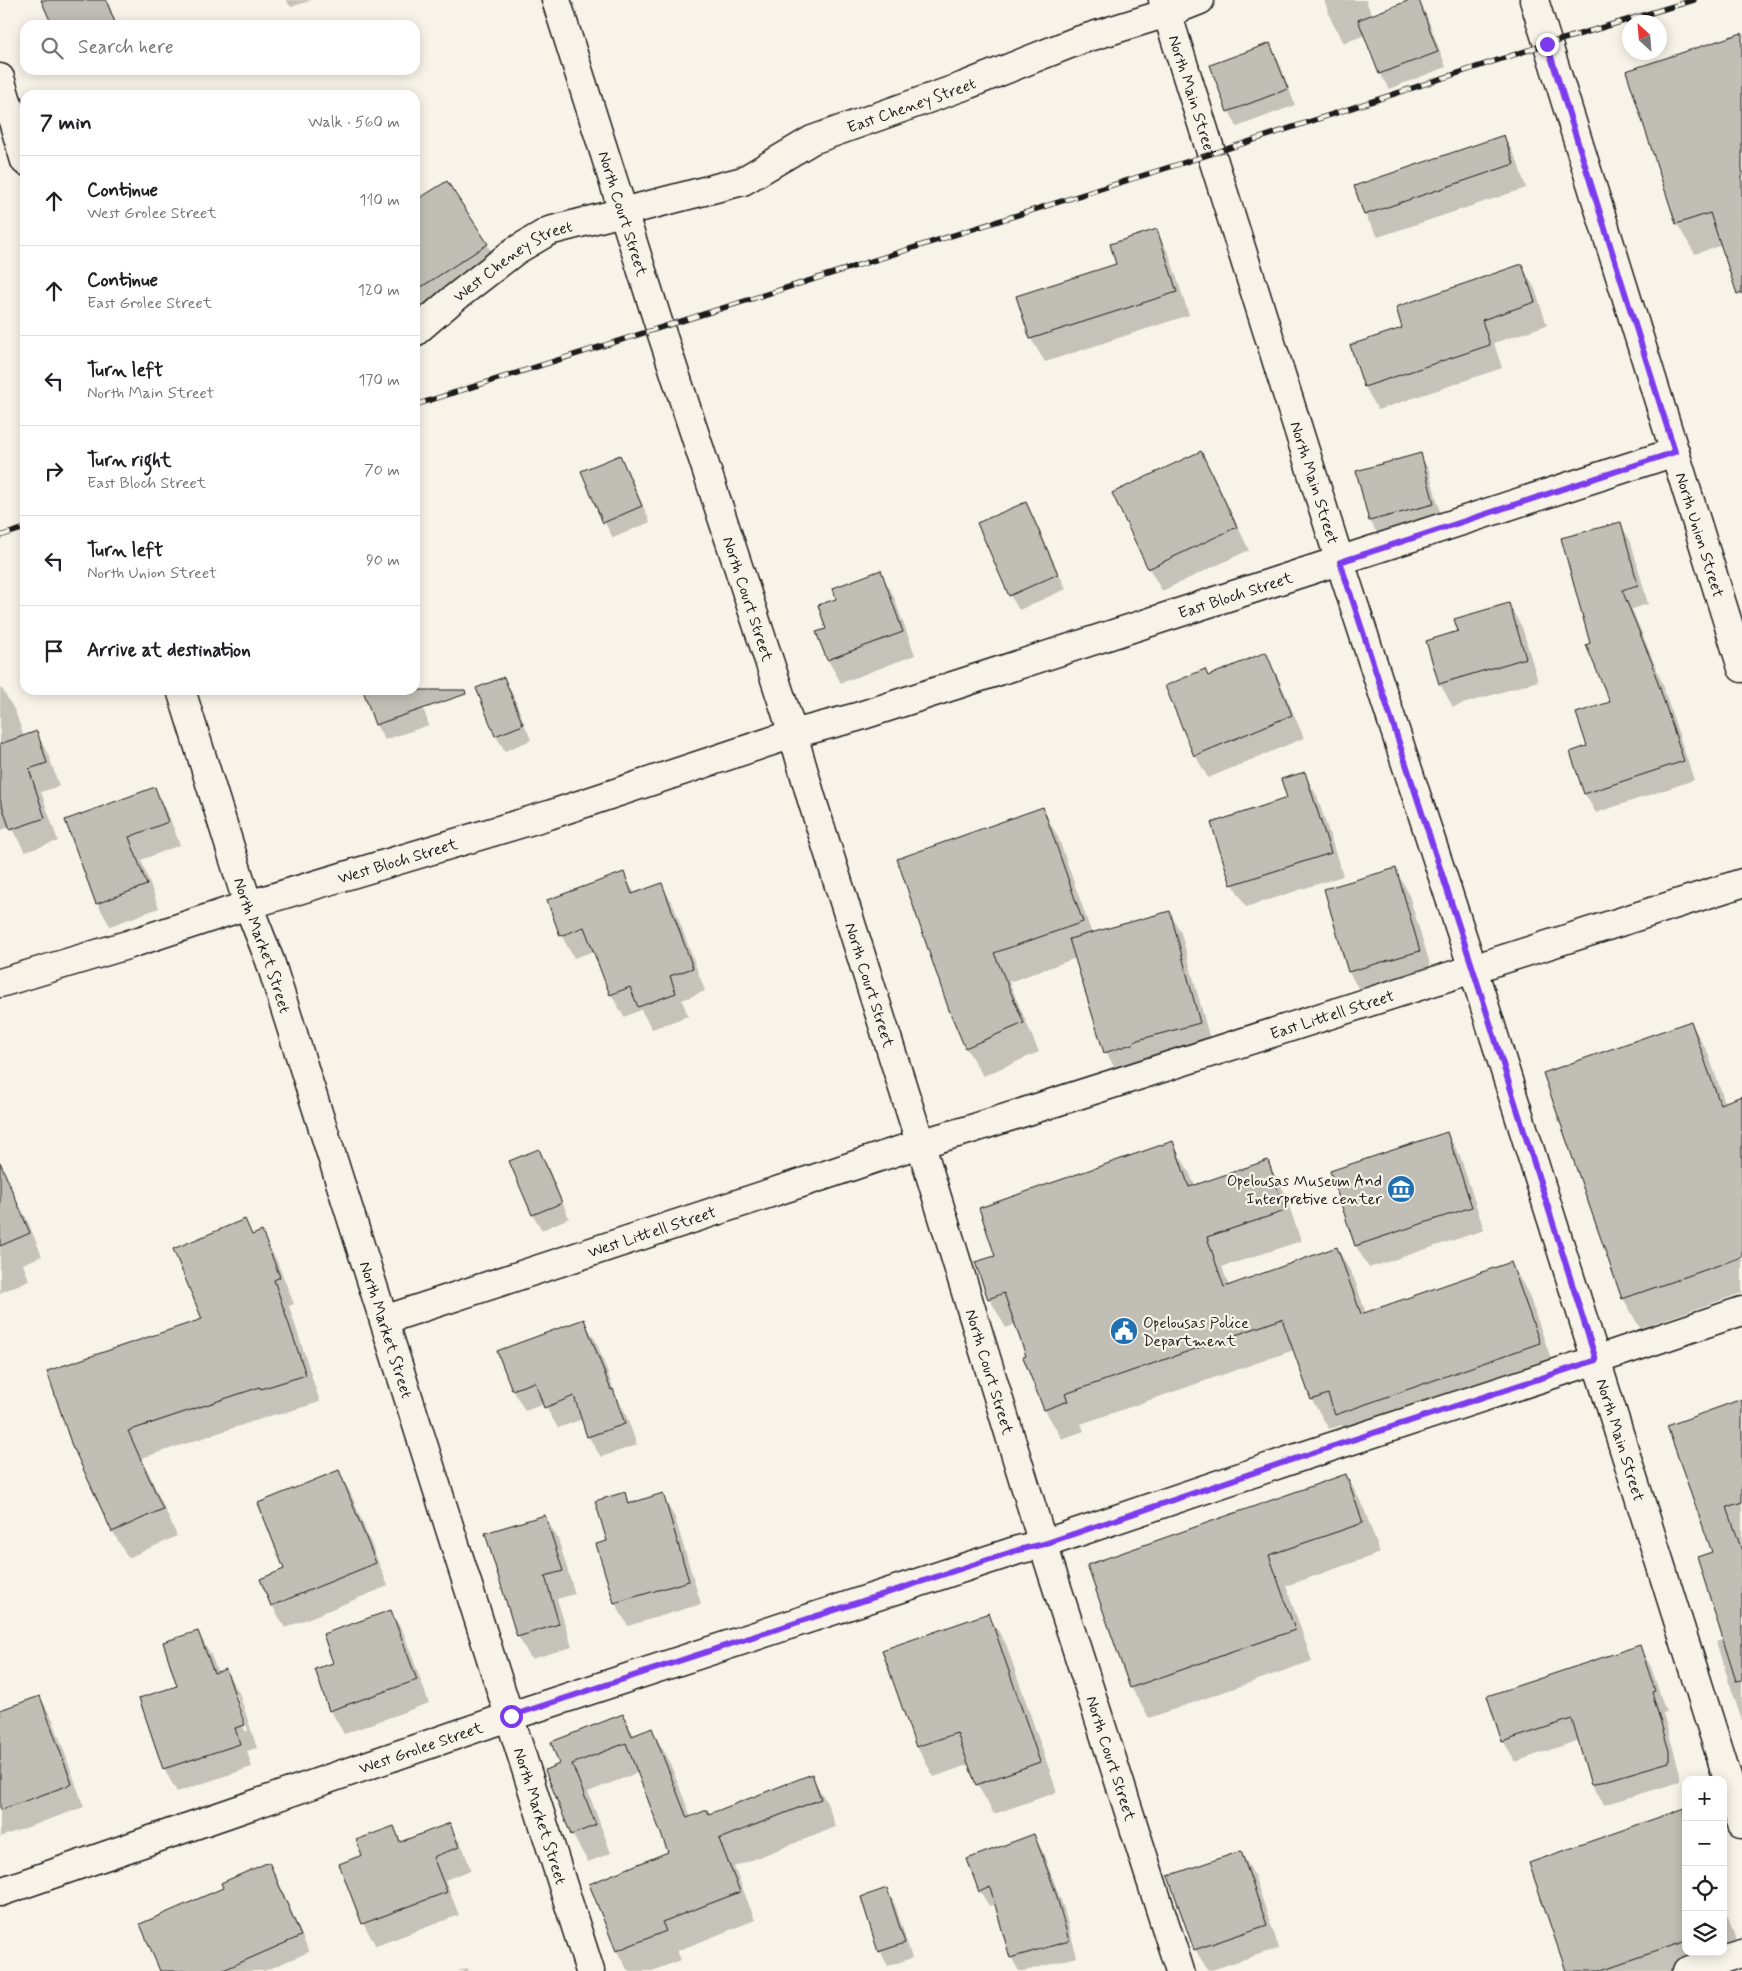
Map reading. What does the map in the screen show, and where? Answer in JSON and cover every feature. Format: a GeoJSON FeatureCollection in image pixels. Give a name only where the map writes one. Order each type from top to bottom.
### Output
{"type":"FeatureCollection","features":[{"type":"Feature","properties":{"kind":"street","name":"North Court Street"},"geometry":{"type":"LineString","coordinates":[[556,0],[793,734],[1044,1544],[1180,1971]]}},
{"type":"Feature","properties":{"kind":"street","name":"East Cheney Street"},"geometry":{"type":"LineString","coordinates":[[624,212],[743,181],[812,140],[964,86],[1165,6],[1200,0]]}},
{"type":"Feature","properties":{"kind":"street","name":"North Union Street"},"geometry":{"type":"LineString","coordinates":[[1534,0],[1742,668]]}},
{"type":"Feature","properties":{"kind":"street","name":"North Main Street"},"geometry":{"type":"LineString","coordinates":[[1165,6],[1340,562],[1473,969],[1742,1824]]}},
{"type":"Feature","properties":{"kind":"street"},"geometry":{"type":"LineString","coordinates":[[0,78],[20,144]]}},
{"type":"Feature","properties":{"kind":"street","name":"West Cheney Street"},"geometry":{"type":"LineString","coordinates":[[420,328],[451,301],[515,252],[549,231],[624,212]]}},
{"type":"Feature","properties":{"kind":"street","name":"East Bloch Street"},"geometry":{"type":"LineString","coordinates":[[793,734],[857,717],[1675,452]]}},
{"type":"Feature","properties":{"kind":"street","name":"North Market Street"},"geometry":{"type":"LineString","coordinates":[[183,695],[248,905],[270,961],[511,1716],[590,1971]]}},
{"type":"Feature","properties":{"kind":"street","name":"West Bloch Street"},"geometry":{"type":"LineString","coordinates":[[0,983],[127,945],[248,905],[549,814],[793,734]]}},
{"type":"Feature","properties":{"kind":"street","name":"East Littell Street"},"geometry":{"type":"LineString","coordinates":[[920,1142],[965,1131],[1742,884]]}},
{"type":"Feature","properties":{"kind":"street","name":"West Littell Street"},"geometry":{"type":"LineString","coordinates":[[384,1320],[573,1256],[804,1183],[920,1142]]}},
{"type":"Feature","properties":{"kind":"street","name":"West Grolee Street"},"geometry":{"type":"LineString","coordinates":[[0,1892],[511,1716],[1018,1550],[1044,1544],[1304,1455],[1742,1311]]}},
{"type":"Feature","properties":{"kind":"street"},"geometry":{"type":"LineString","coordinates":[[1687,1971],[1742,1954]]}},
{"type":"Feature","properties":{"kind":"building"},"geometry":{"type":"Polygon","coordinates":[[[41,0],[106,0],[114,20],[50,20],[41,0]]]}},
{"type":"Feature","properties":{"kind":"building"},"geometry":{"type":"Polygon","coordinates":[[[1410,0],[1419,0],[1438,52],[1379,74],[1358,20],[1410,0]]]}},
{"type":"Feature","properties":{"kind":"building"},"geometry":{"type":"Polygon","coordinates":[[[1742,33],[1742,293],[1737,294],[1710,213],[1676,224],[1626,71],[1660,60],[1667,60],[1667,58],[1742,33]]]}},
{"type":"Feature","properties":{"kind":"building"},"geometry":{"type":"Polygon","coordinates":[[[1270,43],[1288,89],[1227,112],[1210,65],[1270,43]]]}},
{"type":"Feature","properties":{"kind":"building"},"geometry":{"type":"Polygon","coordinates":[[[1504,135],[1514,164],[1364,215],[1354,186],[1504,135]]]}},
{"type":"Feature","properties":{"kind":"building"},"geometry":{"type":"Polygon","coordinates":[[[447,181],[488,244],[420,288],[420,198],[447,181]]]}},
{"type":"Feature","properties":{"kind":"building"},"geometry":{"type":"Polygon","coordinates":[[[1157,229],[1177,292],[1030,339],[1016,296],[1116,264],[1110,244],[1157,229]]]}},
{"type":"Feature","properties":{"kind":"building"},"geometry":{"type":"Polygon","coordinates":[[[1522,264],[1535,302],[1482,320],[1490,345],[1364,387],[1350,345],[1402,328],[1396,307],[1522,264]]]}},
{"type":"Feature","properties":{"kind":"building"},"geometry":{"type":"Polygon","coordinates":[[[1201,451],[1237,527],[1148,569],[1112,493],[1201,451]]]}},
{"type":"Feature","properties":{"kind":"building"},"geometry":{"type":"Polygon","coordinates":[[[1421,453],[1434,504],[1369,521],[1356,471],[1421,453]]]}},
{"type":"Feature","properties":{"kind":"building"},"geometry":{"type":"Polygon","coordinates":[[[620,455],[642,506],[603,523],[581,471],[620,455]]]}},
{"type":"Feature","properties":{"kind":"building"},"geometry":{"type":"Polygon","coordinates":[[[1026,502],[1058,574],[1009,596],[977,523],[1026,502]]]}},
{"type":"Feature","properties":{"kind":"building"},"geometry":{"type":"Polygon","coordinates":[[[1621,522],[1638,585],[1622,590],[1655,670],[1684,761],[1584,794],[1570,752],[1587,746],[1576,713],[1610,702],[1586,645],[1590,643],[1561,538],[1621,522]]]}},
{"type":"Feature","properties":{"kind":"building"},"geometry":{"type":"Polygon","coordinates":[[[881,570],[903,632],[827,660],[816,632],[826,629],[818,605],[836,599],[833,588],[881,570]]]}},
{"type":"Feature","properties":{"kind":"building"},"geometry":{"type":"Polygon","coordinates":[[[1509,603],[1526,658],[1439,684],[1426,641],[1458,631],[1454,619],[1509,603]]]}},
{"type":"Feature","properties":{"kind":"building"},"geometry":{"type":"Polygon","coordinates":[[[1266,652],[1292,715],[1194,756],[1165,686],[1205,669],[1208,676],[1266,652]]]}},
{"type":"Feature","properties":{"kind":"building"},"geometry":{"type":"Polygon","coordinates":[[[504,677],[523,725],[495,736],[476,688],[504,677]]]}},
{"type":"Feature","properties":{"kind":"building"},"geometry":{"type":"Polygon","coordinates":[[[420,690],[465,690],[466,694],[375,725],[365,695],[420,695],[420,690]]]}},
{"type":"Feature","properties":{"kind":"building"},"geometry":{"type":"Polygon","coordinates":[[[37,731],[47,763],[29,769],[45,818],[10,830],[0,799],[0,744],[37,731]]]}},
{"type":"Feature","properties":{"kind":"building"},"geometry":{"type":"Polygon","coordinates":[[[1305,772],[1331,853],[1231,885],[1211,823],[1287,798],[1281,779],[1305,772]]]}},
{"type":"Feature","properties":{"kind":"building"},"geometry":{"type":"Polygon","coordinates":[[[155,787],[168,822],[129,837],[147,885],[96,904],[65,820],[155,787]]]}},
{"type":"Feature","properties":{"kind":"building"},"geometry":{"type":"Polygon","coordinates":[[[1043,807],[1083,922],[994,953],[1024,1023],[965,1048],[949,1010],[897,859],[1043,807]]]}},
{"type":"Feature","properties":{"kind":"building"},"geometry":{"type":"Polygon","coordinates":[[[1396,868],[1420,951],[1348,972],[1324,889],[1396,868]]]}},
{"type":"Feature","properties":{"kind":"building"},"geometry":{"type":"Polygon","coordinates":[[[624,872],[632,894],[662,883],[693,968],[670,976],[676,993],[638,1007],[630,987],[610,995],[584,927],[560,936],[547,900],[624,872]]]}},
{"type":"Feature","properties":{"kind":"building"},"geometry":{"type":"Polygon","coordinates":[[[1170,911],[1200,1023],[1134,1041],[1135,1043],[1104,1053],[1069,939],[1170,911]]]}},
{"type":"Feature","properties":{"kind":"building"},"geometry":{"type":"Polygon","coordinates":[[[1691,1021],[1720,1104],[1742,1096],[1742,1257],[1622,1299],[1543,1073],[1691,1021]]]}},
{"type":"Feature","properties":{"kind":"building","name":"Opelousas Museum And Interpretive center"},"geometry":{"type":"Polygon","coordinates":[[[1447,1132],[1472,1207],[1355,1246],[1330,1171],[1447,1132]]]}},
{"type":"Feature","properties":{"kind":"building"},"geometry":{"type":"Polygon","coordinates":[[[1173,1141],[1189,1187],[1268,1160],[1285,1211],[1207,1237],[1224,1287],[1337,1247],[1361,1314],[1511,1262],[1540,1343],[1335,1415],[1328,1394],[1311,1400],[1282,1319],[1065,1394],[1068,1401],[1044,1410],[1023,1357],[1026,1356],[1004,1293],[988,1299],[975,1262],[995,1256],[979,1208],[1173,1141]]]}},
{"type":"Feature","properties":{"kind":"building"},"geometry":{"type":"Polygon","coordinates":[[[539,1149],[562,1203],[532,1215],[509,1161],[539,1149]]]}},
{"type":"Feature","properties":{"kind":"building"},"geometry":{"type":"Polygon","coordinates":[[[0,1162],[30,1233],[0,1246],[0,1162]]]}},
{"type":"Feature","properties":{"kind":"building"},"geometry":{"type":"Polygon","coordinates":[[[245,1219],[252,1235],[262,1231],[280,1277],[274,1280],[306,1375],[261,1389],[260,1387],[128,1431],[163,1509],[112,1532],[73,1449],[47,1371],[202,1319],[173,1249],[245,1219]]]}},
{"type":"Feature","properties":{"kind":"building"},"geometry":{"type":"Polygon","coordinates":[[[584,1319],[611,1390],[613,1389],[625,1424],[587,1437],[574,1396],[544,1408],[535,1382],[512,1390],[497,1351],[584,1319]]]}},
{"type":"Feature","properties":{"kind":"building"},"geometry":{"type":"Polygon","coordinates":[[[1742,1399],[1742,1502],[1727,1507],[1742,1551],[1742,1680],[1736,1681],[1697,1557],[1712,1552],[1667,1426],[1742,1399]]]}},
{"type":"Feature","properties":{"kind":"building"},"geometry":{"type":"Polygon","coordinates":[[[339,1470],[376,1563],[271,1606],[260,1579],[284,1569],[258,1503],[339,1470]]]}},
{"type":"Feature","properties":{"kind":"building"},"geometry":{"type":"Polygon","coordinates":[[[1346,1474],[1363,1523],[1269,1555],[1295,1630],[1130,1688],[1087,1565],[1346,1474]]]}},
{"type":"Feature","properties":{"kind":"building"},"geometry":{"type":"Polygon","coordinates":[[[625,1492],[628,1504],[663,1493],[689,1581],[614,1603],[596,1544],[607,1541],[595,1501],[625,1492]]]}},
{"type":"Feature","properties":{"kind":"building"},"geometry":{"type":"Polygon","coordinates":[[[545,1515],[563,1571],[545,1576],[559,1624],[517,1637],[485,1533],[545,1515]]]}},
{"type":"Feature","properties":{"kind":"building"},"geometry":{"type":"Polygon","coordinates":[[[391,1610],[417,1680],[329,1711],[315,1669],[333,1663],[323,1634],[391,1610]]]}},
{"type":"Feature","properties":{"kind":"building"},"geometry":{"type":"Polygon","coordinates":[[[989,1613],[1040,1762],[976,1785],[957,1733],[916,1747],[882,1650],[989,1613]]]}},
{"type":"Feature","properties":{"kind":"building"},"geometry":{"type":"Polygon","coordinates":[[[198,1631],[214,1673],[226,1669],[245,1725],[235,1728],[240,1744],[163,1769],[139,1698],[177,1686],[163,1642],[198,1631]]]}},
{"type":"Feature","properties":{"kind":"building"},"geometry":{"type":"Polygon","coordinates":[[[1640,1645],[1655,1691],[1652,1692],[1669,1751],[1669,1762],[1591,1785],[1572,1719],[1502,1742],[1487,1696],[1640,1645]]]}},
{"type":"Feature","properties":{"kind":"building"},"geometry":{"type":"Polygon","coordinates":[[[40,1696],[72,1784],[0,1810],[0,1710],[40,1696]]]}},
{"type":"Feature","properties":{"kind":"building"},"geometry":{"type":"Polygon","coordinates":[[[623,1714],[632,1736],[652,1728],[687,1818],[707,1810],[709,1814],[812,1774],[821,1799],[719,1839],[740,1892],[662,1922],[666,1931],[616,1951],[589,1884],[668,1852],[626,1743],[572,1764],[596,1825],[571,1835],[545,1770],[559,1764],[551,1742],[623,1714]]]}},
{"type":"Feature","properties":{"kind":"building"},"geometry":{"type":"Polygon","coordinates":[[[1682,1809],[1682,1942],[1599,1971],[1566,1971],[1529,1863],[1682,1809]]]}},
{"type":"Feature","properties":{"kind":"building"},"geometry":{"type":"Polygon","coordinates":[[[450,1823],[459,1847],[433,1857],[447,1892],[362,1924],[339,1864],[362,1855],[356,1840],[394,1826],[400,1842],[450,1823]]]}},
{"type":"Feature","properties":{"kind":"building"},"geometry":{"type":"Polygon","coordinates":[[[1034,1834],[1055,1890],[1069,1941],[1010,1958],[990,1887],[979,1892],[967,1859],[1034,1834]]]}},
{"type":"Feature","properties":{"kind":"building"},"geometry":{"type":"Polygon","coordinates":[[[1241,1851],[1267,1925],[1194,1950],[1168,1876],[1241,1851]]]}},
{"type":"Feature","properties":{"kind":"building"},"geometry":{"type":"Polygon","coordinates":[[[269,1862],[301,1936],[221,1971],[160,1971],[140,1924],[223,1888],[221,1883],[269,1862]]]}},
{"type":"Feature","properties":{"kind":"building"},"geometry":{"type":"Polygon","coordinates":[[[887,1888],[905,1943],[878,1952],[861,1897],[887,1888]]]}},
{"type":"Feature","properties":{"kind":"railway"},"geometry":{"type":"LineString","coordinates":[[420,403],[1211,154],[1547,44],[1694,0]]}},
{"type":"Feature","properties":{"kind":"railway"},"geometry":{"type":"LineString","coordinates":[[0,536],[20,530]]}},
{"type":"Feature","properties":{"kind":"place","name":"Opelousas Museum And Interpretive center"},"geometry":{"type":"Point","coordinates":[1401,1189]}},
{"type":"Feature","properties":{"kind":"place","name":"Opelousas Police Department"},"geometry":{"type":"Point","coordinates":[1124,1331]}},
{"type":"Feature","properties":{"kind":"route"},"geometry":{"type":"LineString","coordinates":[[511,1716],[1018,1550],[1044,1544],[1285,1462],[1596,1360],[1473,969],[1340,562],[1675,452],[1547,44]]}}]}
